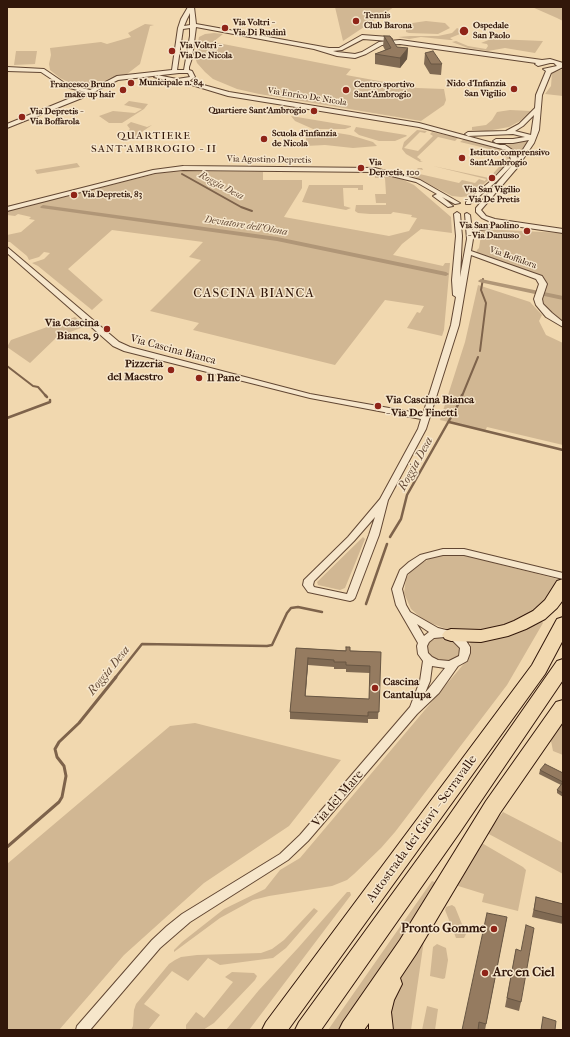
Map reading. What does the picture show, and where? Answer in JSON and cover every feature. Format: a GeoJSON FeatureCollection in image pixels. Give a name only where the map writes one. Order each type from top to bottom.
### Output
{"type":"FeatureCollection","features":[{"type":"Feature","properties":{"kind":"highway"},"geometry":{"type":"LineString","coordinates":[[447,634],[481,636],[508,630],[520,625],[539,615],[551,604],[563,585]]}},
{"type":"Feature","properties":{"kind":"highway","name":"Autostrada dei Giovi - Serravalle"},"geometry":{"type":"LineString","coordinates":[[274,1030],[539,669],[563,623]]}},
{"type":"Feature","properties":{"kind":"highway","name":"Autostrada dei Giovi - Serravalle"},"geometry":{"type":"LineString","coordinates":[[307,1030],[453,826],[563,666]]}},
{"type":"Feature","properties":{"kind":"highway"},"geometry":{"type":"LineString","coordinates":[[351,1030],[408,947],[493,807],[563,707]]}},
{"type":"Feature","properties":{"kind":"highway"},"geometry":{"type":"LineString","coordinates":[[539,761],[540,750],[547,730]]}},
{"type":"Feature","properties":{"kind":"highway"},"geometry":{"type":"LineString","coordinates":[[462,858],[486,827],[507,796],[512,792],[518,791]]}},
{"type":"Feature","properties":{"kind":"highway"},"geometry":{"type":"LineString","coordinates":[[381,1030],[380,1012],[384,998],[408,947]]}},
{"type":"Feature","properties":{"kind":"street"},"geometry":{"type":"LineString","coordinates":[[170,74],[176,67],[181,28],[191,7],[193,15],[193,33],[192,45],[186,67],[188,72],[192,74],[192,78],[184,81]]}},
{"type":"Feature","properties":{"kind":"street"},"geometry":{"type":"LineString","coordinates":[[193,15],[211,27]]}},
{"type":"Feature","properties":{"kind":"street"},"geometry":{"type":"LineString","coordinates":[[181,28],[193,25],[211,27],[316,48],[337,54],[355,56],[364,53],[376,45],[400,42]]}},
{"type":"Feature","properties":{"kind":"street"},"geometry":{"type":"LineString","coordinates":[[181,28],[183,31],[193,33],[217,30],[233,32]]}},
{"type":"Feature","properties":{"kind":"street"},"geometry":{"type":"LineString","coordinates":[[316,48],[340,49],[357,38],[366,37],[516,59],[540,65],[550,70],[558,68],[562,64]]}},
{"type":"Feature","properties":{"kind":"street"},"geometry":{"type":"LineString","coordinates":[[376,45],[378,38]]}},
{"type":"Feature","properties":{"kind":"street"},"geometry":{"type":"LineString","coordinates":[[179,45],[192,45]]}},
{"type":"Feature","properties":{"kind":"street"},"geometry":{"type":"LineString","coordinates":[[540,65],[555,62],[562,64]]}},
{"type":"Feature","properties":{"kind":"street"},"geometry":{"type":"LineString","coordinates":[[474,212],[515,168],[536,130],[537,109],[543,83],[540,65]]}},
{"type":"Feature","properties":{"kind":"street"},"geometry":{"type":"LineString","coordinates":[[7,69],[42,70],[64,85],[91,92]]}},
{"type":"Feature","properties":{"kind":"street"},"geometry":{"type":"LineString","coordinates":[[543,83],[546,80],[548,71],[550,70]]}},
{"type":"Feature","properties":{"kind":"street"},"geometry":{"type":"LineString","coordinates":[[7,126],[80,97],[117,78],[188,72]]}},
{"type":"Feature","properties":{"kind":"street","name":"Via Enrico De Nicola"},"geometry":{"type":"LineString","coordinates":[[170,74],[174,81],[184,81],[221,93],[248,96],[406,122],[508,149]]}},
{"type":"Feature","properties":{"kind":"street","name":"Via Enrico De Nicola"},"geometry":{"type":"LineString","coordinates":[[192,78],[248,96]]}},
{"type":"Feature","properties":{"kind":"street"},"geometry":{"type":"LineString","coordinates":[[64,85],[68,91],[80,97]]}},
{"type":"Feature","properties":{"kind":"street"},"geometry":{"type":"LineString","coordinates":[[454,204],[468,202],[513,163],[515,157],[499,142],[499,137],[521,125],[537,109]]}},
{"type":"Feature","properties":{"kind":"street","name":"Via Enrico De Nicola"},"geometry":{"type":"LineString","coordinates":[[433,128],[473,134],[508,132],[519,133],[532,137]]}},
{"type":"Feature","properties":{"kind":"street","name":"Via Enrico De Nicola"},"geometry":{"type":"LineString","coordinates":[[476,140],[499,142],[532,137]]}},
{"type":"Feature","properties":{"kind":"street","name":"Via Agostino Depretis"},"geometry":{"type":"LineString","coordinates":[[7,209],[156,172],[183,168],[375,170],[398,174],[414,180],[454,204],[450,210],[457,214]]}},
{"type":"Feature","properties":{"kind":"street"},"geometry":{"type":"LineString","coordinates":[[384,500],[351,539],[309,580],[308,585],[312,590],[350,598],[374,535],[384,500],[425,421],[453,334],[469,252],[475,205],[468,202]]}},
{"type":"Feature","properties":{"kind":"street"},"geometry":{"type":"LineString","coordinates":[[474,212],[488,223],[499,226]]}},
{"type":"Feature","properties":{"kind":"street"},"geometry":{"type":"LineString","coordinates":[[458,303],[456,280],[459,236],[457,214],[474,212],[493,221],[563,231]]}},
{"type":"Feature","properties":{"kind":"street"},"geometry":{"type":"LineString","coordinates":[[470,239],[476,229],[482,227],[499,226],[544,229]]}},
{"type":"Feature","properties":{"kind":"street"},"geometry":{"type":"LineString","coordinates":[[459,236],[467,235],[470,239]]}},
{"type":"Feature","properties":{"kind":"street","name":"Via Cascina Bianca"},"geometry":{"type":"LineString","coordinates":[[7,250],[110,339],[122,347],[302,394],[425,421]]}},
{"type":"Feature","properties":{"kind":"street","name":"Via Boffalora"},"geometry":{"type":"LineString","coordinates":[[469,252],[539,278],[543,284],[538,299],[544,310],[563,325]]}},
{"type":"Feature","properties":{"kind":"street"},"geometry":{"type":"LineString","coordinates":[[404,610],[420,623],[462,642],[465,651],[462,660],[454,664],[440,665],[428,660],[422,652],[423,643],[404,610],[398,594],[400,578],[412,564],[429,554],[464,552],[563,576]]}},
{"type":"Feature","properties":{"kind":"street"},"geometry":{"type":"LineString","coordinates":[[423,643],[432,635],[447,634]]}},
{"type":"Feature","properties":{"kind":"street","name":"Via del Mare"},"geometry":{"type":"LineString","coordinates":[[413,711],[425,681],[428,660]]}},
{"type":"Feature","properties":{"kind":"street","name":"Via del Mare"},"geometry":{"type":"LineString","coordinates":[[82,1030],[156,944],[181,922],[255,877],[284,857],[304,838],[413,711],[435,690],[454,664]]}},
{"type":"Feature","properties":{"kind":"shaded area","name":"Tennis Club Barona"},"geometry":{"type":"Polygon","coordinates":[[[335,7],[394,7],[343,41],[335,7]]]}},
{"type":"Feature","properties":{"kind":"shaded area"},"geometry":{"type":"Polygon","coordinates":[[[532,7],[563,7],[563,21],[557,18],[532,7]]]}},
{"type":"Feature","properties":{"kind":"shaded area"},"geometry":{"type":"Polygon","coordinates":[[[426,21],[445,23],[450,28],[438,34],[406,32],[406,24],[426,21]]]}},
{"type":"Feature","properties":{"kind":"shaded area"},"geometry":{"type":"Polygon","coordinates":[[[145,24],[154,25],[150,26],[140,64],[127,74],[110,78],[90,89],[86,89],[78,87],[60,78],[50,70],[50,48],[101,42],[107,44],[131,37],[128,33],[145,24]]]}},
{"type":"Feature","properties":{"kind":"shaded area"},"geometry":{"type":"Polygon","coordinates":[[[457,28],[465,32],[450,38],[453,40],[421,37],[409,39],[398,37],[438,36],[452,33],[457,28]]]}},
{"type":"Feature","properties":{"kind":"shaded area","name":"Centro sportivo Sant'Ambrogio"},"geometry":{"type":"Polygon","coordinates":[[[205,34],[223,34],[213,42],[351,69],[346,75],[417,88],[444,89],[446,100],[444,105],[421,121],[237,89],[213,79],[197,63],[195,57],[199,37],[205,34]]]}},
{"type":"Feature","properties":{"kind":"shaded area"},"geometry":{"type":"Polygon","coordinates":[[[491,39],[543,41],[535,53],[505,48],[488,51],[468,48],[452,42],[456,41],[468,46],[486,49],[488,46],[487,44],[481,43],[491,39]]]}},
{"type":"Feature","properties":{"kind":"shaded area"},"geometry":{"type":"Polygon","coordinates":[[[16,51],[37,51],[35,64],[14,65],[16,51]]]}},
{"type":"Feature","properties":{"kind":"shaded area"},"geometry":{"type":"Polygon","coordinates":[[[563,69],[563,96],[545,94],[551,86],[552,73],[563,69]]]}},
{"type":"Feature","properties":{"kind":"shaded area"},"geometry":{"type":"Polygon","coordinates":[[[129,101],[148,104],[144,109],[122,123],[109,123],[99,116],[113,111],[135,113],[142,109],[124,105],[129,101]]]}},
{"type":"Feature","properties":{"kind":"shaded area"},"geometry":{"type":"Polygon","coordinates":[[[510,110],[531,111],[520,121],[509,127],[487,131],[464,130],[472,130],[472,127],[486,125],[492,120],[497,112],[510,110]]]}},
{"type":"Feature","properties":{"kind":"shaded area"},"geometry":{"type":"Polygon","coordinates":[[[291,116],[351,127],[345,129],[313,129],[295,121],[291,116]]]}},
{"type":"Feature","properties":{"kind":"shaded area"},"geometry":{"type":"Polygon","coordinates":[[[131,122],[147,127],[152,125],[133,138],[125,133],[130,129],[127,125],[131,122]]]}},
{"type":"Feature","properties":{"kind":"shaded area"},"geometry":{"type":"Polygon","coordinates":[[[356,127],[407,136],[395,141],[379,141],[359,135],[354,131],[356,127]]]}},
{"type":"Feature","properties":{"kind":"shaded area"},"geometry":{"type":"Polygon","coordinates":[[[319,130],[350,135],[373,142],[377,146],[353,148],[325,145],[306,146],[306,138],[313,131],[319,130]]]}},
{"type":"Feature","properties":{"kind":"shaded area"},"geometry":{"type":"Polygon","coordinates":[[[417,130],[427,131],[425,133],[420,132],[404,148],[418,151],[433,136],[430,134],[432,132],[458,138],[455,141],[438,137],[417,157],[421,160],[420,161],[423,161],[420,162],[406,154],[402,149],[404,142],[417,130]]]}},
{"type":"Feature","properties":{"kind":"shaded area"},"geometry":{"type":"Polygon","coordinates":[[[464,139],[499,148],[510,156],[510,160],[470,196],[452,196],[411,175],[418,168],[422,168],[423,170],[419,169],[415,173],[459,183],[462,180],[475,183],[479,179],[485,181],[486,179],[433,166],[489,178],[507,158],[498,151],[460,142],[464,139]]]}},
{"type":"Feature","properties":{"kind":"shaded area"},"geometry":{"type":"Polygon","coordinates":[[[525,141],[528,142],[519,156],[505,145],[525,141]]]}},
{"type":"Feature","properties":{"kind":"shaded area"},"geometry":{"type":"Polygon","coordinates":[[[77,163],[80,167],[37,174],[35,170],[77,163]]]}},
{"type":"Feature","properties":{"kind":"shaded area"},"geometry":{"type":"Polygon","coordinates":[[[184,171],[263,172],[263,180],[302,180],[302,188],[284,217],[389,236],[409,231],[417,218],[411,217],[412,215],[393,212],[391,214],[358,213],[355,211],[356,205],[386,205],[386,203],[376,203],[375,194],[386,194],[385,178],[375,178],[375,173],[397,177],[414,185],[451,217],[452,233],[421,229],[402,244],[393,255],[443,266],[445,263],[450,263],[444,330],[442,336],[407,328],[417,312],[420,313],[424,306],[385,300],[335,365],[193,330],[199,323],[150,311],[201,260],[189,257],[203,242],[112,230],[68,269],[103,300],[92,310],[38,266],[32,263],[44,259],[50,253],[44,252],[39,257],[29,260],[27,256],[10,242],[7,242],[7,235],[21,232],[35,220],[29,219],[31,217],[18,214],[15,216],[7,215],[7,211],[159,173],[184,171]]]}},
{"type":"Feature","properties":{"kind":"shaded area"},"geometry":{"type":"Polygon","coordinates":[[[309,185],[363,185],[363,190],[358,190],[358,188],[343,188],[344,206],[351,208],[346,210],[302,202],[309,185]]]}},
{"type":"Feature","properties":{"kind":"shaded area"},"geometry":{"type":"Polygon","coordinates":[[[482,229],[563,233],[563,321],[542,304],[539,276],[476,254],[479,248],[482,229]]]}},
{"type":"Feature","properties":{"kind":"shaded area"},"geometry":{"type":"Polygon","coordinates":[[[478,285],[530,302],[542,315],[539,321],[546,335],[563,343],[563,445],[487,427],[485,431],[440,420],[465,342],[478,285]]]}},
{"type":"Feature","properties":{"kind":"shaded area"},"geometry":{"type":"Polygon","coordinates":[[[75,317],[86,326],[57,337],[30,363],[7,347],[11,340],[75,317]]]}},
{"type":"Feature","properties":{"kind":"shaded area"},"geometry":{"type":"Polygon","coordinates":[[[363,537],[365,539],[345,588],[340,590],[318,585],[317,582],[363,537]]]}},
{"type":"Feature","properties":{"kind":"shaded area"},"geometry":{"type":"Polygon","coordinates":[[[448,554],[463,555],[561,580],[540,609],[496,630],[449,630],[428,622],[419,616],[411,609],[404,593],[406,579],[416,566],[435,556],[448,554]]]}},
{"type":"Feature","properties":{"kind":"shaded area"},"geometry":{"type":"Polygon","coordinates":[[[541,620],[543,623],[507,685],[395,832],[354,874],[347,880],[332,886],[253,900],[220,918],[174,952],[174,950],[182,942],[224,909],[265,889],[280,870],[300,858],[467,660],[471,651],[470,641],[505,637],[541,620]]]}},
{"type":"Feature","properties":{"kind":"shaded area"},"geometry":{"type":"Polygon","coordinates":[[[443,637],[454,641],[460,647],[458,656],[449,661],[439,661],[432,658],[428,653],[427,647],[430,642],[436,638],[443,637]]]}},
{"type":"Feature","properties":{"kind":"shaded area"},"geometry":{"type":"Polygon","coordinates":[[[563,715],[563,755],[553,751],[551,741],[553,730],[563,715]]]}},
{"type":"Feature","properties":{"kind":"shaded area"},"geometry":{"type":"Polygon","coordinates":[[[195,723],[341,760],[289,826],[204,883],[124,955],[59,1030],[7,1030],[7,864],[170,726],[195,723]]]}},
{"type":"Feature","properties":{"kind":"shaded area"},"geometry":{"type":"Polygon","coordinates":[[[503,812],[563,843],[563,874],[487,833],[503,812]]]}},
{"type":"Feature","properties":{"kind":"shaded area"},"geometry":{"type":"Polygon","coordinates":[[[480,842],[526,870],[518,911],[482,902],[484,894],[455,885],[480,842]]]}},
{"type":"Feature","properties":{"kind":"shaded area"},"geometry":{"type":"Polygon","coordinates":[[[432,881],[437,883],[344,1030],[328,1030],[432,881]]]}},
{"type":"Feature","properties":{"kind":"shaded area"},"geometry":{"type":"Polygon","coordinates":[[[347,892],[350,892],[351,895],[249,1030],[226,1030],[259,990],[347,892]]]}},
{"type":"Feature","properties":{"kind":"shaded area"},"geometry":{"type":"Polygon","coordinates":[[[452,905],[455,907],[466,934],[464,938],[456,938],[445,910],[446,907],[452,905]]]}},
{"type":"Feature","properties":{"kind":"shaded area"},"geometry":{"type":"Polygon","coordinates":[[[314,908],[318,911],[286,948],[273,958],[220,965],[208,958],[188,981],[172,971],[144,1004],[160,1015],[148,1030],[131,1030],[133,1026],[136,1004],[169,964],[175,960],[181,957],[197,955],[261,953],[272,949],[284,940],[314,908]]]}},
{"type":"Feature","properties":{"kind":"shaded area"},"geometry":{"type":"Polygon","coordinates":[[[424,940],[411,1030],[389,1030],[388,1027],[396,984],[424,940]]]}},
{"type":"Feature","properties":{"kind":"shaded area"},"geometry":{"type":"Polygon","coordinates":[[[437,944],[446,948],[448,960],[445,978],[443,979],[430,976],[433,947],[437,944]]]}},
{"type":"Feature","properties":{"kind":"shaded area"},"geometry":{"type":"Polygon","coordinates":[[[232,972],[254,973],[257,976],[255,980],[214,1023],[203,1030],[186,1030],[186,1025],[196,1012],[204,1018],[233,982],[225,977],[232,972]]]}},
{"type":"Feature","properties":{"kind":"shaded area"},"geometry":{"type":"Polygon","coordinates":[[[427,1006],[438,1009],[435,1030],[422,1030],[427,1006]]]}},
{"type":"Feature","properties":{"kind":"building"},"geometry":{"type":"Polygon","coordinates":[[[384,36],[390,36],[397,47],[408,48],[400,58],[375,54],[391,48],[384,36]]]}},
{"type":"Feature","properties":{"kind":"building"},"geometry":{"type":"Polygon","coordinates":[[[433,51],[442,64],[431,64],[425,53],[433,51]]]}},
{"type":"Feature","properties":{"kind":"building"},"geometry":{"type":"Polygon","coordinates":[[[346,647],[350,647],[350,651],[381,652],[379,712],[368,712],[368,716],[290,712],[296,648],[346,651],[346,647]],[[308,658],[305,696],[369,699],[370,666],[346,665],[346,662],[334,662],[334,660],[308,658]]]}},
{"type":"Feature","properties":{"kind":"building"},"geometry":{"type":"Polygon","coordinates":[[[545,764],[563,773],[563,782],[540,770],[545,764]]]}},
{"type":"Feature","properties":{"kind":"building"},"geometry":{"type":"Polygon","coordinates":[[[563,782],[563,793],[557,790],[563,782]]]}},
{"type":"Feature","properties":{"kind":"building"},"geometry":{"type":"Polygon","coordinates":[[[536,897],[563,904],[563,917],[534,910],[536,897]]]}},
{"type":"Feature","properties":{"kind":"building","name":"Arc en Ciel"},"geometry":{"type":"Polygon","coordinates":[[[487,913],[507,917],[486,1024],[479,1022],[478,1030],[462,1030],[487,913]]]}},
{"type":"Feature","properties":{"kind":"building"},"geometry":{"type":"Polygon","coordinates":[[[526,925],[534,928],[521,1002],[507,998],[516,949],[521,951],[526,925]]]}},
{"type":"Feature","properties":{"kind":"building"},"geometry":{"type":"Polygon","coordinates":[[[543,1017],[556,1021],[555,1030],[541,1030],[543,1017]]]}},
{"type":"Feature","properties":{"kind":"waterway","name":"Roggia Desa"},"geometry":{"type":"LineString","coordinates":[[182,174],[241,207],[252,211]]}},
{"type":"Feature","properties":{"kind":"waterway","name":"Deviatore dell'Olona"},"geometry":{"type":"LineString","coordinates":[[43,207],[277,239],[446,274]]}},
{"type":"Feature","properties":{"kind":"waterway","name":"Roggia Desa"},"geometry":{"type":"LineString","coordinates":[[480,351],[486,303],[481,290],[483,279]]}},
{"type":"Feature","properties":{"kind":"waterway"},"geometry":{"type":"LineString","coordinates":[[481,281],[563,298]]}},
{"type":"Feature","properties":{"kind":"waterway","name":"Roggia Desa"},"geometry":{"type":"LineString","coordinates":[[462,396],[478,357]]}},
{"type":"Feature","properties":{"kind":"waterway"},"geometry":{"type":"LineString","coordinates":[[7,366],[33,386],[38,387],[46,396]]}},
{"type":"Feature","properties":{"kind":"waterway"},"geometry":{"type":"LineString","coordinates":[[7,418],[50,402],[50,400]]}},
{"type":"Feature","properties":{"kind":"waterway","name":"Roggia Desa"},"geometry":{"type":"LineString","coordinates":[[390,537],[401,519],[407,495],[459,403]]}},
{"type":"Feature","properties":{"kind":"waterway","name":"Roggia Desa"},"geometry":{"type":"LineString","coordinates":[[449,422],[563,450]]}},
{"type":"Feature","properties":{"kind":"waterway","name":"Roggia Desa"},"geometry":{"type":"LineString","coordinates":[[366,604],[387,544]]}},
{"type":"Feature","properties":{"kind":"waterway","name":"Roggia Desa"},"geometry":{"type":"LineString","coordinates":[[115,678],[142,644],[267,646],[272,645],[287,613],[291,608],[298,607],[322,612]]}},
{"type":"Feature","properties":{"kind":"waterway","name":"Roggia Desa"},"geometry":{"type":"LineString","coordinates":[[7,847],[59,802],[62,797],[66,776],[64,766],[57,757],[55,749],[59,742],[79,723],[116,677]]}},
{"type":"Feature","properties":{"kind":"place","name":"Tennis Club Barona"},"geometry":{"type":"Point","coordinates":[356,21]}},
{"type":"Feature","properties":{"kind":"place","name":"Via Voltri - Via Di Rudinì"},"geometry":{"type":"Point","coordinates":[225,28]}},
{"type":"Feature","properties":{"kind":"place","name":"Ospedale San Paolo"},"geometry":{"type":"Point","coordinates":[464,31]}},
{"type":"Feature","properties":{"kind":"place","name":"Via Voltri - Via De Nicola"},"geometry":{"type":"Point","coordinates":[172,51]}},
{"type":"Feature","properties":{"kind":"place","name":"Municipale n. 84"},"geometry":{"type":"Point","coordinates":[131,83]}},
{"type":"Feature","properties":{"kind":"place","name":"Nido d'Infanzia San Vigilio"},"geometry":{"type":"Point","coordinates":[514,89]}},
{"type":"Feature","properties":{"kind":"place","name":"Francesco Bruno make up hair"},"geometry":{"type":"Point","coordinates":[123,90]}},
{"type":"Feature","properties":{"kind":"place","name":"Centro sportivo Sant'Ambrogio"},"geometry":{"type":"Point","coordinates":[346,90]}},
{"type":"Feature","properties":{"kind":"place","name":"Quartiere Sant'Ambrogio"},"geometry":{"type":"Point","coordinates":[314,111]}},
{"type":"Feature","properties":{"kind":"place","name":"Via Depretis - Via Boffarola"},"geometry":{"type":"Point","coordinates":[22,117]}},
{"type":"Feature","properties":{"kind":"place","name":"Scuola d'infanzia de Nicola"},"geometry":{"type":"Point","coordinates":[264,139]}},
{"type":"Feature","properties":{"kind":"place","name":"Istituto comprensivo Sant'Ambrogio"},"geometry":{"type":"Point","coordinates":[462,158]}},
{"type":"Feature","properties":{"kind":"place","name":"Via Depretis, 100"},"geometry":{"type":"Point","coordinates":[361,168]}},
{"type":"Feature","properties":{"kind":"place","name":"Via San Vigilio - Via De Pretis"},"geometry":{"type":"Point","coordinates":[492,178]}},
{"type":"Feature","properties":{"kind":"place","name":"Via Depretis, 83"},"geometry":{"type":"Point","coordinates":[74,195]}},
{"type":"Feature","properties":{"kind":"place","name":"Via San Paolino - Via Danusso"},"geometry":{"type":"Point","coordinates":[527,231]}},
{"type":"Feature","properties":{"kind":"place","name":"Via Cascina Bianca, 9"},"geometry":{"type":"Point","coordinates":[107,329]}},
{"type":"Feature","properties":{"kind":"place","name":"Pizzeria del Maestro"},"geometry":{"type":"Point","coordinates":[171,370]}},
{"type":"Feature","properties":{"kind":"place","name":"Il Pane"},"geometry":{"type":"Point","coordinates":[199,378]}},
{"type":"Feature","properties":{"kind":"place","name":"Via Cascina Bianca - Via De Finetti"},"geometry":{"type":"Point","coordinates":[378,406]}},
{"type":"Feature","properties":{"kind":"place","name":"Cascina Cantalupa"},"geometry":{"type":"Point","coordinates":[375,688]}},
{"type":"Feature","properties":{"kind":"place","name":"Pronto Gomme"},"geometry":{"type":"Point","coordinates":[494,929]}},
{"type":"Feature","properties":{"kind":"place","name":"Arc en Ciel"},"geometry":{"type":"Point","coordinates":[485,973]}},
{"type":"Feature","properties":{"kind":"district","name":"QUARTIERE SANT'AMBROGIO - II"},"geometry":{"type":"Point","coordinates":[154,142]}},
{"type":"Feature","properties":{"kind":"district","name":"CASCINA BIANCA"},"geometry":{"type":"Point","coordinates":[254,294]}}]}
